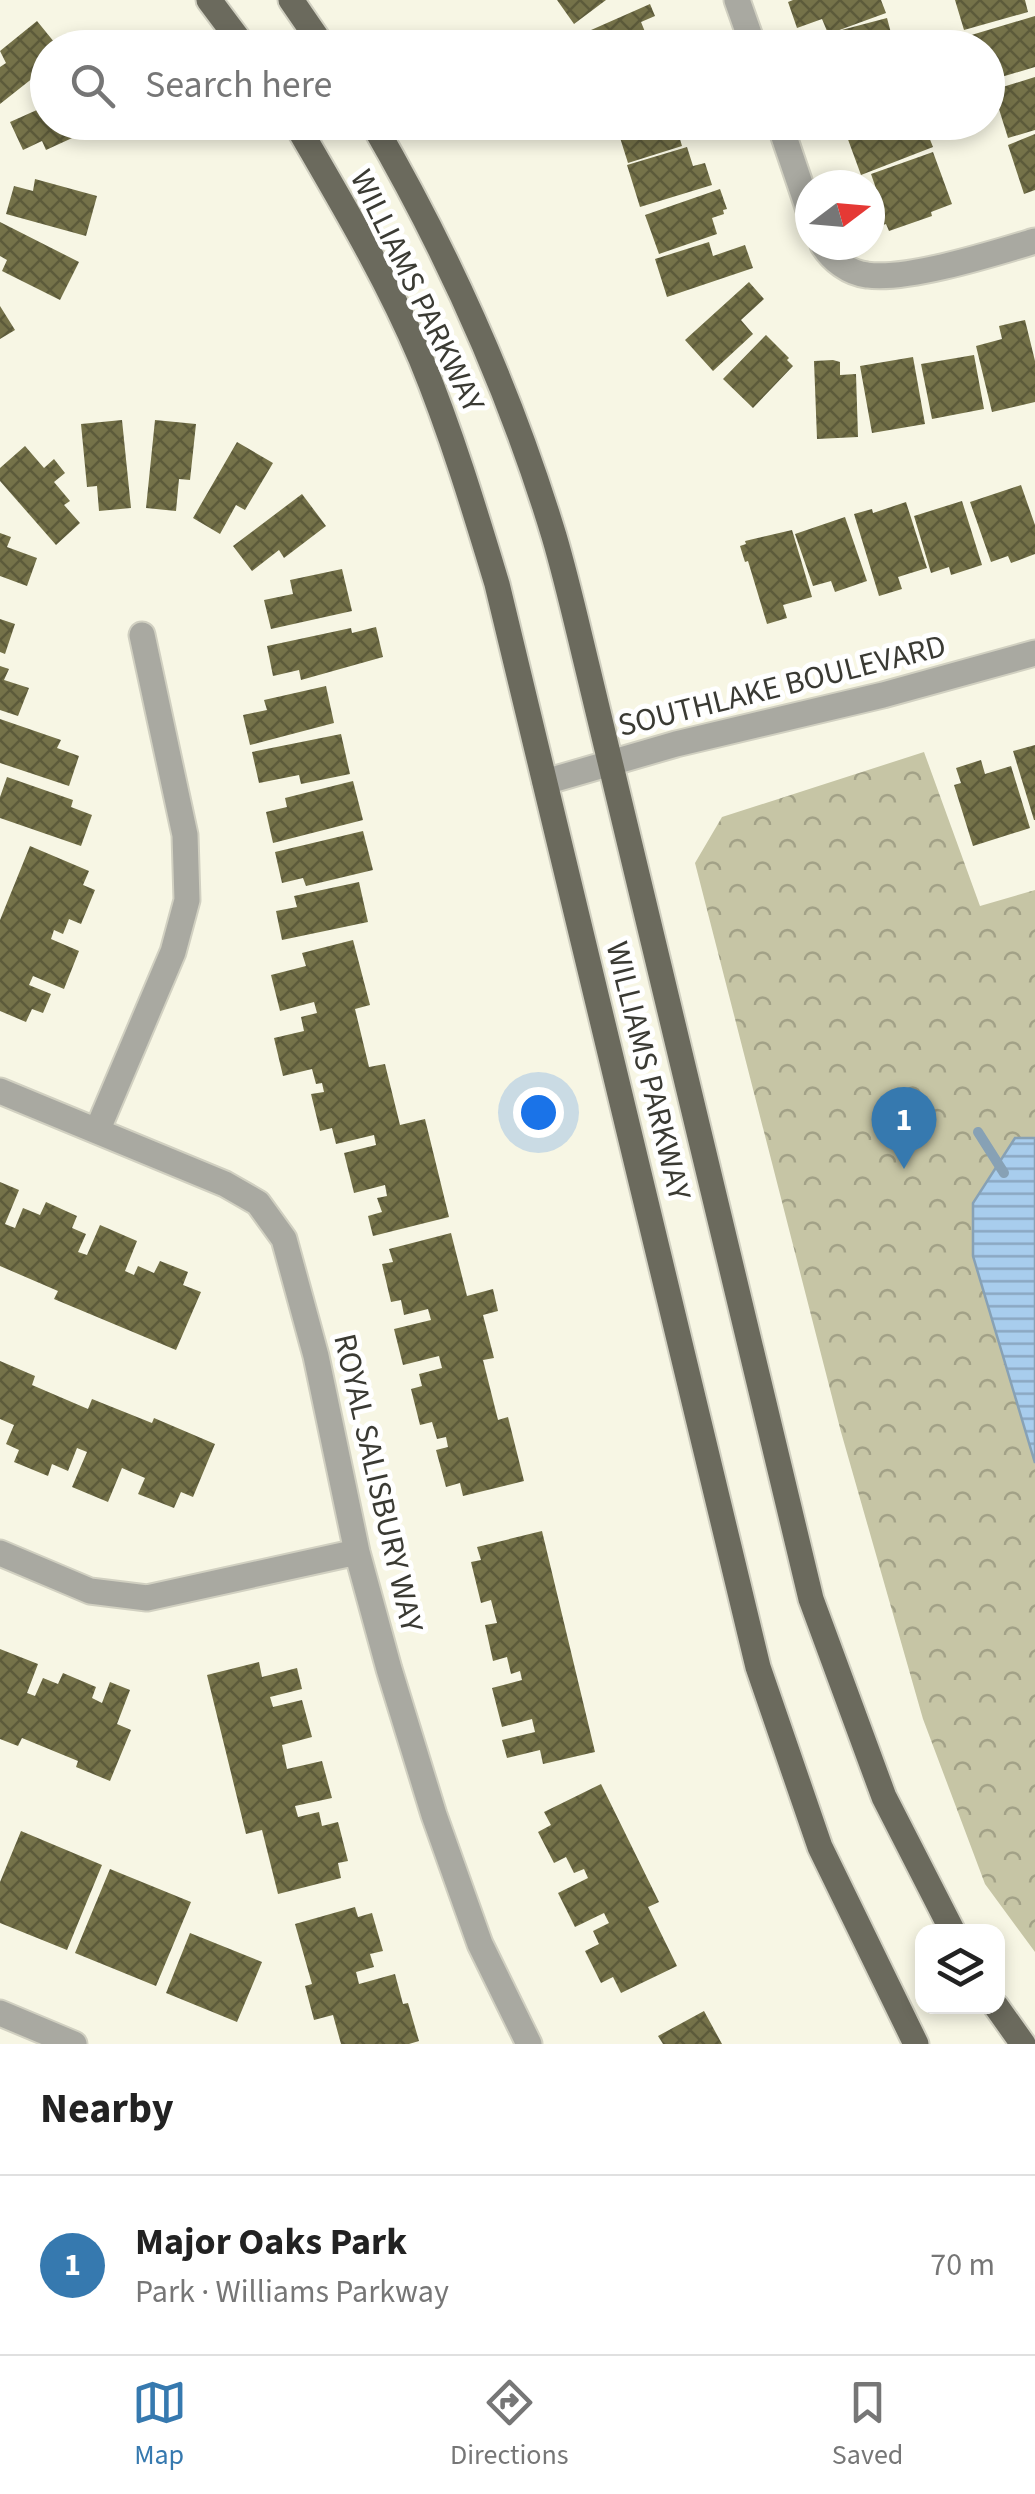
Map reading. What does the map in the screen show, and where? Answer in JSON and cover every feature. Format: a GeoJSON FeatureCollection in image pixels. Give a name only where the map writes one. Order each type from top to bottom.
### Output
{"type":"FeatureCollection","features":[{"type":"Feature","properties":{"kind":"main road"},"geometry":{"type":"LineString","coordinates":[[209,0],[232,30]]}},
{"type":"Feature","properties":{"kind":"main road"},"geometry":{"type":"LineString","coordinates":[[292,0],[312,30]]}},
{"type":"Feature","properties":{"kind":"main road","name":"WILLIAMS PARKWAY"},"geometry":{"type":"LineString","coordinates":[[306,140],[363,238],[420,356],[448,430],[497,584],[758,1667],[820,1848],[916,2044]]}},
{"type":"Feature","properties":{"kind":"main road","name":"WILLIAMS PARKWAY"},"geometry":{"type":"LineString","coordinates":[[382,140],[434,232],[464,296],[532,467],[555,540],[811,1599],[884,1797],[950,1924]]}},
{"type":"Feature","properties":{"kind":"main road"},"geometry":{"type":"LineString","coordinates":[[1002,2014],[1023,2044]]}},
{"type":"Feature","properties":{"kind":"street"},"geometry":{"type":"LineString","coordinates":[[737,0],[748,30]]}},
{"type":"Feature","properties":{"kind":"street"},"geometry":{"type":"LineString","coordinates":[[786,140],[796,170]]}},
{"type":"Feature","properties":{"kind":"street"},"geometry":{"type":"LineString","coordinates":[[837,260],[864,275],[884,276],[973,259],[1035,241]]}},
{"type":"Feature","properties":{"kind":"street"},"geometry":{"type":"LineString","coordinates":[[97,1131],[173,952],[187,900],[185,834],[142,635]]}},
{"type":"Feature","properties":{"kind":"street","name":"SOUTHLAKE BOULEVARD"},"geometry":{"type":"LineString","coordinates":[[544,782],[1035,653]]}},
{"type":"Feature","properties":{"kind":"street","name":"ROYAL SALISBURY WAY"},"geometry":{"type":"LineString","coordinates":[[0,1091],[225,1184],[258,1202],[284,1239],[316,1356],[357,1552],[434,1815],[480,1944],[529,2044]]}},
{"type":"Feature","properties":{"kind":"street"},"geometry":{"type":"LineString","coordinates":[[0,1553],[90,1591],[146,1598],[357,1552]]}},
{"type":"Feature","properties":{"kind":"street"},"geometry":{"type":"LineString","coordinates":[[0,2013],[74,2044]]}},
{"type":"Feature","properties":{"kind":"green space"},"geometry":{"type":"Polygon","coordinates":[[[924,752],[980,906],[1035,890],[1035,1952],[985,1884],[923,1719],[841,1432],[695,863],[722,817],[924,752]]]}},
{"type":"Feature","properties":{"kind":"water"},"geometry":{"type":"Polygon","coordinates":[[[1015,1138],[1035,1138],[1035,1463],[973,1256],[973,1203],[1015,1138]]]}},
{"type":"Feature","properties":{"kind":"building"},"geometry":{"type":"Polygon","coordinates":[[[557,0],[606,0],[574,24],[557,0]]]}},
{"type":"Feature","properties":{"kind":"building"},"geometry":{"type":"Polygon","coordinates":[[[881,0],[886,13],[839,30],[827,30],[822,19],[797,28],[788,2],[881,0]]]}},
{"type":"Feature","properties":{"kind":"building"},"geometry":{"type":"Polygon","coordinates":[[[955,0],[1025,0],[1028,12],[964,30],[955,0]]]}},
{"type":"Feature","properties":{"kind":"building"},"geometry":{"type":"Polygon","coordinates":[[[650,4],[655,16],[641,22],[644,30],[591,30],[650,4]]]}},
{"type":"Feature","properties":{"kind":"building"},"geometry":{"type":"Polygon","coordinates":[[[1035,16],[1035,67],[1005,76],[1005,30],[988,30],[1035,16]]]}},
{"type":"Feature","properties":{"kind":"building"},"geometry":{"type":"Polygon","coordinates":[[[887,18],[890,30],[842,30],[887,18]]]}},
{"type":"Feature","properties":{"kind":"building"},"geometry":{"type":"Polygon","coordinates":[[[37,21],[44,30],[30,30],[30,80],[0,104],[0,67],[6,63],[0,51],[37,21]]]}},
{"type":"Feature","properties":{"kind":"building"},"geometry":{"type":"Polygon","coordinates":[[[1035,77],[1035,130],[1008,138],[1005,86],[1035,77]]]}},
{"type":"Feature","properties":{"kind":"building"},"geometry":{"type":"Polygon","coordinates":[[[30,113],[30,140],[68,140],[46,150],[42,141],[23,150],[10,122],[30,113]]]}},
{"type":"Feature","properties":{"kind":"building"},"geometry":{"type":"Polygon","coordinates":[[[1035,134],[1035,190],[1024,194],[1008,145],[1035,134]]]}},
{"type":"Feature","properties":{"kind":"building"},"geometry":{"type":"Polygon","coordinates":[[[621,140],[680,140],[682,146],[628,163],[621,140]]]}},
{"type":"Feature","properties":{"kind":"building"},"geometry":{"type":"Polygon","coordinates":[[[848,140],[930,140],[933,147],[874,170],[859,170],[848,140]]]}},
{"type":"Feature","properties":{"kind":"building"},"geometry":{"type":"Polygon","coordinates":[[[687,147],[693,166],[705,163],[712,185],[640,207],[627,165],[687,147]]]}},
{"type":"Feature","properties":{"kind":"building"},"geometry":{"type":"Polygon","coordinates":[[[933,152],[952,204],[931,212],[932,216],[889,231],[885,224],[882,170],[933,152]]]}},
{"type":"Feature","properties":{"kind":"building"},"geometry":{"type":"Polygon","coordinates":[[[35,179],[97,196],[86,236],[6,214],[14,186],[33,191],[35,179]]]}},
{"type":"Feature","properties":{"kind":"building"},"geometry":{"type":"Polygon","coordinates":[[[720,189],[727,209],[712,218],[717,234],[659,254],[645,215],[720,189]]]}},
{"type":"Feature","properties":{"kind":"building"},"geometry":{"type":"Polygon","coordinates":[[[0,222],[79,262],[60,300],[2,271],[7,260],[0,256],[0,222]]]}},
{"type":"Feature","properties":{"kind":"building"},"geometry":{"type":"Polygon","coordinates":[[[709,242],[713,256],[745,245],[753,268],[667,297],[655,259],[709,242]]]}},
{"type":"Feature","properties":{"kind":"building"},"geometry":{"type":"Polygon","coordinates":[[[749,282],[764,299],[741,320],[753,334],[713,371],[685,340],[749,282]]]}},
{"type":"Feature","properties":{"kind":"building"},"geometry":{"type":"Polygon","coordinates":[[[0,306],[15,330],[0,339],[0,306]]]}},
{"type":"Feature","properties":{"kind":"building"},"geometry":{"type":"Polygon","coordinates":[[[1025,320],[1035,361],[1035,402],[992,412],[976,346],[1002,339],[999,326],[1025,320]]]}},
{"type":"Feature","properties":{"kind":"building"},"geometry":{"type":"Polygon","coordinates":[[[766,335],[793,366],[753,408],[723,379],[766,335]]]}},
{"type":"Feature","properties":{"kind":"building"},"geometry":{"type":"Polygon","coordinates":[[[974,355],[984,409],[932,419],[921,364],[974,355]]]}},
{"type":"Feature","properties":{"kind":"building"},"geometry":{"type":"Polygon","coordinates":[[[913,357],[925,424],[872,433],[860,366],[913,357]]]}},
{"type":"Feature","properties":{"kind":"building"},"geometry":{"type":"Polygon","coordinates":[[[814,361],[840,362],[840,375],[856,374],[858,437],[817,439],[814,361]]]}},
{"type":"Feature","properties":{"kind":"building"},"geometry":{"type":"Polygon","coordinates":[[[122,420],[131,508],[99,511],[97,486],[87,487],[81,424],[122,420]]]}},
{"type":"Feature","properties":{"kind":"building"},"geometry":{"type":"Polygon","coordinates":[[[155,420],[196,424],[190,480],[179,479],[176,511],[146,508],[155,420]]]}},
{"type":"Feature","properties":{"kind":"building"},"geometry":{"type":"Polygon","coordinates":[[[237,442],[273,463],[245,510],[236,505],[220,534],[193,518],[237,442]]]}},
{"type":"Feature","properties":{"kind":"building"},"geometry":{"type":"Polygon","coordinates":[[[25,446],[44,468],[54,459],[65,473],[54,482],[70,501],[64,505],[80,523],[56,545],[0,481],[0,468],[25,446]]]}},
{"type":"Feature","properties":{"kind":"building"},"geometry":{"type":"Polygon","coordinates":[[[1021,485],[1035,525],[1035,554],[1011,563],[1008,556],[991,562],[970,502],[1021,485]]]}},
{"type":"Feature","properties":{"kind":"building"},"geometry":{"type":"Polygon","coordinates":[[[302,494],[326,526],[284,558],[279,550],[252,571],[233,546],[302,494]]]}},
{"type":"Feature","properties":{"kind":"building"},"geometry":{"type":"Polygon","coordinates":[[[962,501],[982,565],[951,575],[949,567],[931,573],[914,516],[962,501]]]}},
{"type":"Feature","properties":{"kind":"building"},"geometry":{"type":"Polygon","coordinates":[[[906,502],[927,568],[898,577],[902,589],[879,596],[854,514],[872,509],[873,513],[906,502]]]}},
{"type":"Feature","properties":{"kind":"building"},"geometry":{"type":"Polygon","coordinates":[[[845,517],[867,581],[835,592],[831,581],[813,586],[795,534],[845,517]]]}},
{"type":"Feature","properties":{"kind":"building"},"geometry":{"type":"Polygon","coordinates":[[[792,530],[812,597],[783,605],[787,618],[767,624],[740,546],[745,541],[792,530]]]}},
{"type":"Feature","properties":{"kind":"building"},"geometry":{"type":"Polygon","coordinates":[[[0,533],[11,537],[7,547],[37,558],[27,586],[0,576],[0,533]]]}},
{"type":"Feature","properties":{"kind":"building"},"geometry":{"type":"Polygon","coordinates":[[[342,569],[352,611],[271,629],[264,600],[293,594],[290,580],[342,569]]]}},
{"type":"Feature","properties":{"kind":"building"},"geometry":{"type":"Polygon","coordinates":[[[0,619],[15,624],[5,654],[0,652],[0,619]]]}},
{"type":"Feature","properties":{"kind":"building"},"geometry":{"type":"Polygon","coordinates":[[[376,627],[383,657],[301,680],[299,670],[273,676],[267,646],[351,628],[352,633],[376,627]]]}},
{"type":"Feature","properties":{"kind":"building"},"geometry":{"type":"Polygon","coordinates":[[[0,666],[9,669],[4,680],[29,688],[18,716],[0,710],[0,666]]]}},
{"type":"Feature","properties":{"kind":"building"},"geometry":{"type":"Polygon","coordinates":[[[326,686],[334,723],[250,745],[243,715],[267,710],[264,700],[326,686]]]}},
{"type":"Feature","properties":{"kind":"building"},"geometry":{"type":"Polygon","coordinates":[[[0,719],[61,740],[57,748],[79,756],[69,786],[0,763],[0,719]]]}},
{"type":"Feature","properties":{"kind":"building"},"geometry":{"type":"Polygon","coordinates":[[[341,734],[350,774],[301,784],[299,775],[259,783],[252,752],[341,734]]]}},
{"type":"Feature","properties":{"kind":"building"},"geometry":{"type":"Polygon","coordinates":[[[1035,745],[1035,820],[1034,820],[1013,751],[1035,745]]]}},
{"type":"Feature","properties":{"kind":"building"},"geometry":{"type":"Polygon","coordinates":[[[981,760],[985,774],[1011,766],[1030,828],[973,846],[954,785],[961,783],[956,768],[981,760]]]}},
{"type":"Feature","properties":{"kind":"building"},"geometry":{"type":"Polygon","coordinates":[[[7,777],[73,800],[71,807],[92,815],[81,846],[0,818],[0,797],[7,777]]]}},
{"type":"Feature","properties":{"kind":"building"},"geometry":{"type":"Polygon","coordinates":[[[353,781],[363,820],[273,843],[266,812],[287,807],[285,798],[353,781]]]}},
{"type":"Feature","properties":{"kind":"building"},"geometry":{"type":"Polygon","coordinates":[[[363,831],[373,870],[306,886],[303,878],[282,883],[275,852],[363,831]]]}},
{"type":"Feature","properties":{"kind":"building"},"geometry":{"type":"Polygon","coordinates":[[[30,846],[89,871],[83,885],[95,890],[81,924],[69,919],[63,934],[54,930],[51,939],[79,951],[64,989],[33,976],[29,985],[51,994],[43,1013],[32,1009],[26,1022],[0,1011],[0,920],[30,846]]]}},
{"type":"Feature","properties":{"kind":"building"},"geometry":{"type":"Polygon","coordinates":[[[359,882],[368,922],[282,940],[276,911],[297,907],[294,896],[359,882]]]}},
{"type":"Feature","properties":{"kind":"building"},"geometry":{"type":"Polygon","coordinates":[[[353,940],[370,1005],[355,1009],[369,1067],[385,1064],[400,1125],[425,1119],[449,1217],[373,1236],[368,1216],[382,1212],[377,1198],[387,1196],[385,1185],[354,1193],[344,1153],[376,1145],[374,1135],[336,1144],[332,1128],[320,1131],[311,1094],[324,1092],[322,1083],[316,1084],[312,1069],[283,1076],[274,1038],[304,1031],[301,1017],[317,1013],[314,1002],[280,1011],[271,975],[306,966],[302,953],[353,940]]]}},
{"type":"Feature","properties":{"kind":"building"},"geometry":{"type":"Polygon","coordinates":[[[0,1182],[19,1190],[5,1224],[15,1228],[23,1208],[40,1215],[46,1202],[77,1216],[72,1228],[86,1234],[78,1252],[87,1255],[100,1225],[137,1241],[125,1271],[134,1275],[138,1266],[154,1273],[160,1261],[188,1272],[183,1285],[201,1292],[176,1350],[54,1299],[58,1291],[0,1266],[0,1182]]]}},
{"type":"Feature","properties":{"kind":"building"},"geometry":{"type":"Polygon","coordinates":[[[451,1233],[467,1296],[493,1289],[498,1311],[483,1315],[494,1358],[483,1360],[498,1420],[508,1417],[524,1481],[463,1496],[460,1483],[446,1487],[436,1450],[448,1447],[446,1437],[437,1439],[432,1422],[420,1425],[411,1389],[422,1386],[419,1374],[442,1368],[439,1356],[403,1365],[394,1329],[431,1320],[428,1309],[404,1315],[401,1300],[391,1302],[382,1264],[393,1262],[389,1249],[451,1233]]]}},
{"type":"Feature","properties":{"kind":"building"},"geometry":{"type":"Polygon","coordinates":[[[0,1361],[35,1376],[32,1385],[88,1409],[92,1399],[152,1423],[154,1418],[215,1444],[193,1497],[181,1492],[174,1508],[138,1494],[145,1478],[122,1468],[108,1502],[72,1487],[87,1452],[77,1448],[68,1471],[52,1464],[48,1476],[14,1462],[19,1450],[6,1444],[14,1425],[0,1419],[0,1361]]]}},
{"type":"Feature","properties":{"kind":"building"},"geometry":{"type":"Polygon","coordinates":[[[542,1531],[595,1752],[543,1764],[540,1750],[507,1758],[502,1740],[535,1732],[532,1719],[502,1727],[492,1688],[522,1680],[520,1671],[511,1674],[507,1657],[493,1661],[485,1625],[497,1623],[491,1600],[481,1603],[471,1562],[481,1560],[477,1547],[542,1531]]]}},
{"type":"Feature","properties":{"kind":"building"},"geometry":{"type":"Polygon","coordinates":[[[0,1649],[38,1664],[27,1693],[35,1696],[43,1678],[58,1684],[63,1673],[96,1687],[92,1698],[102,1703],[110,1682],[130,1690],[117,1724],[131,1730],[110,1781],[76,1767],[78,1761],[22,1738],[18,1746],[0,1739],[0,1649]]]}},
{"type":"Feature","properties":{"kind":"building"},"geometry":{"type":"Polygon","coordinates":[[[259,1662],[262,1677],[297,1668],[302,1689],[270,1697],[273,1707],[302,1700],[312,1737],[282,1745],[287,1769],[322,1761],[332,1798],[295,1806],[298,1817],[319,1812],[322,1826],[338,1822],[348,1861],[338,1863],[341,1878],[278,1894],[262,1830],[246,1834],[207,1675],[259,1662]]]}},
{"type":"Feature","properties":{"kind":"building"},"geometry":{"type":"Polygon","coordinates":[[[601,1784],[659,1902],[648,1907],[677,1966],[621,1993],[613,1977],[601,1983],[585,1951],[599,1944],[593,1931],[609,1923],[604,1913],[575,1927],[558,1893],[588,1878],[584,1869],[574,1873],[566,1857],[554,1863],[538,1832],[551,1825],[544,1812],[601,1784]]]}},
{"type":"Feature","properties":{"kind":"building"},"geometry":{"type":"Polygon","coordinates":[[[21,1831],[102,1865],[67,1950],[0,1923],[0,1882],[21,1831]]]}},
{"type":"Feature","properties":{"kind":"building"},"geometry":{"type":"Polygon","coordinates":[[[110,1869],[191,1902],[156,1986],[75,1953],[110,1869]]]}},
{"type":"Feature","properties":{"kind":"building"},"geometry":{"type":"Polygon","coordinates":[[[355,1907],[358,1917],[372,1913],[383,1951],[370,1954],[374,1967],[356,1972],[359,1984],[395,1974],[419,2041],[341,2044],[333,2015],[314,2020],[305,1986],[312,1984],[295,1924],[355,1907]]]}},
{"type":"Feature","properties":{"kind":"building"},"geometry":{"type":"Polygon","coordinates":[[[190,1933],[262,1962],[237,2022],[166,1993],[190,1933]]]}},
{"type":"Feature","properties":{"kind":"building"},"geometry":{"type":"Polygon","coordinates":[[[704,2011],[722,2044],[663,2044],[658,2036],[704,2011]]]}},
{"type":"Feature","properties":{"kind":"waterway"},"geometry":{"type":"LineString","coordinates":[[978,1132],[1004,1173]]}},
{"type":"Feature","properties":{"kind":"place","name":"Major Oaks Park"},"geometry":{"type":"Point","coordinates":[904,1169]}}]}
